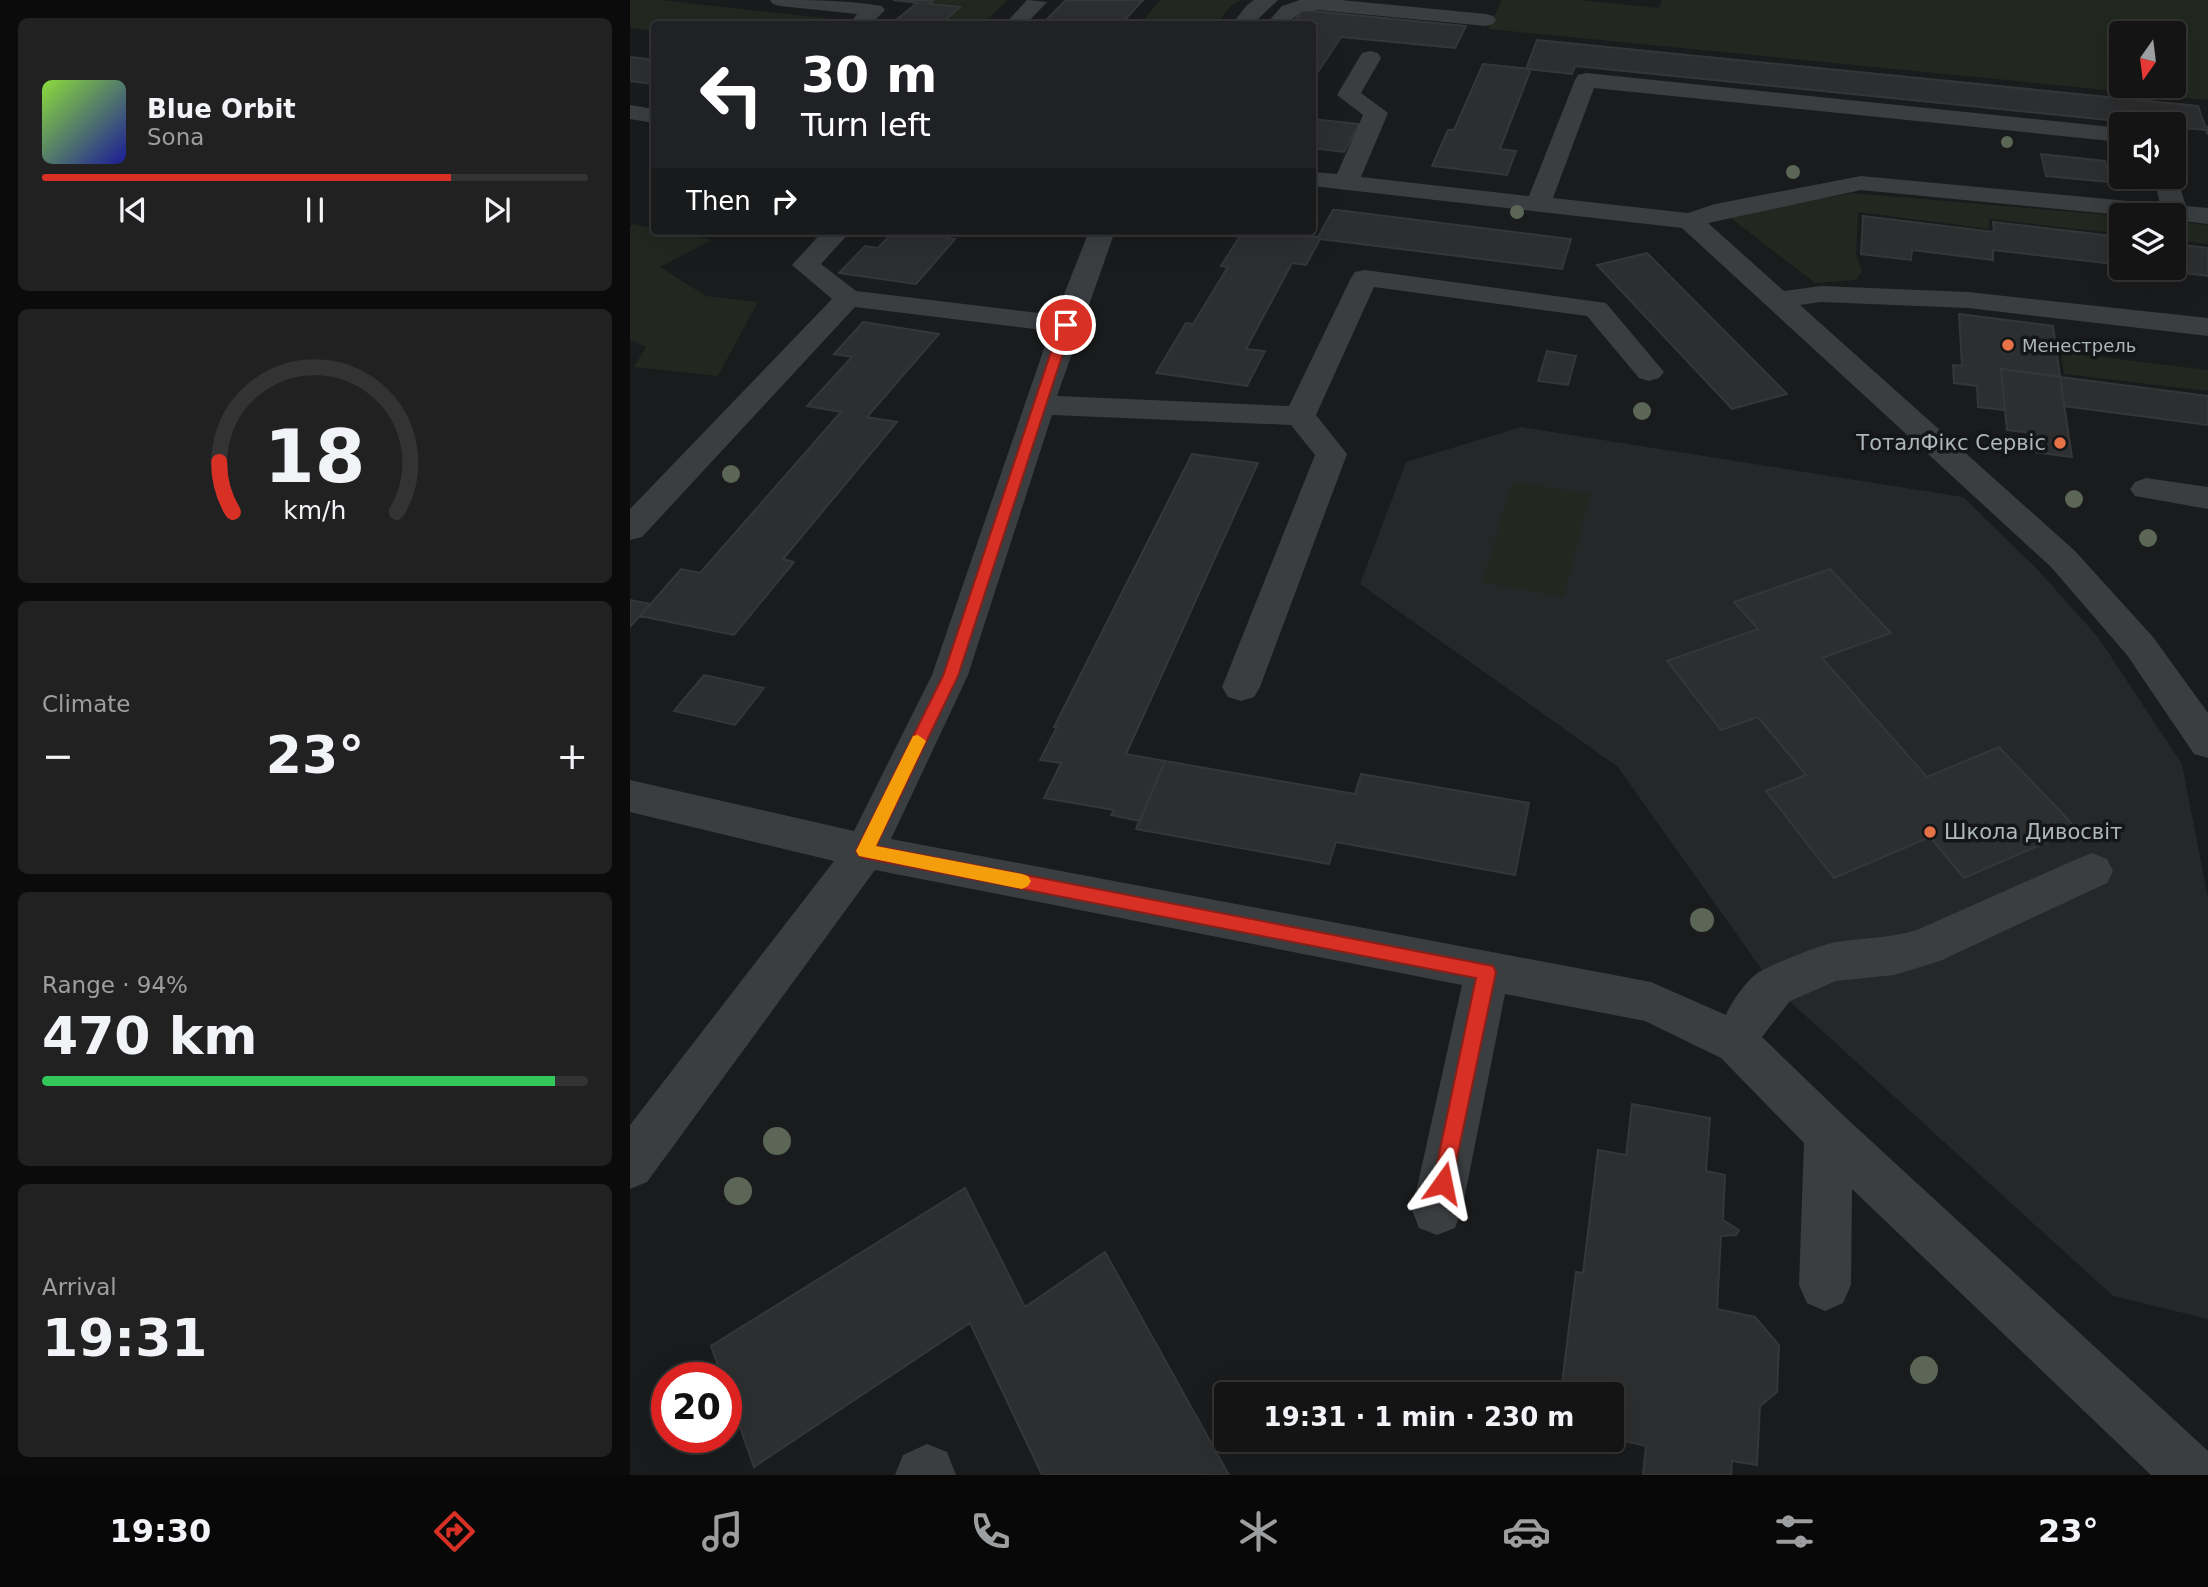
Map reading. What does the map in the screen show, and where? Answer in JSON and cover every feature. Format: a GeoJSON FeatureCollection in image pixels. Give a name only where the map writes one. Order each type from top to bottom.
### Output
{"type":"FeatureCollection","features":[{"type":"Feature","properties":{"kind":"street"},"geometry":{"type":"LineString","coordinates":[[780,0],[875,10],[862,21]]}},
{"type":"Feature","properties":{"kind":"street"},"geometry":{"type":"LineString","coordinates":[[1244,21],[1254,9],[1268,0]]}},
{"type":"Feature","properties":{"kind":"street"},"geometry":{"type":"LineString","coordinates":[[1018,21],[1037,2]]}},
{"type":"Feature","properties":{"kind":"street"},"geometry":{"type":"LineString","coordinates":[[1278,21],[1286,10],[1298,5],[1318,4],[1486,20]]}},
{"type":"Feature","properties":{"kind":"street"},"geometry":{"type":"LineString","coordinates":[[1346,183],[1376,113],[1348,95],[1370,58]]}},
{"type":"Feature","properties":{"kind":"street"},"geometry":{"type":"LineString","coordinates":[[1539,203],[1586,80],[2109,134]]}},
{"type":"Feature","properties":{"kind":"street"},"geometry":{"type":"LineString","coordinates":[[630,113],[651,116]]}},
{"type":"Feature","properties":{"kind":"street"},"geometry":{"type":"LineString","coordinates":[[1316,179],[1690,221],[1715,212],[1861,183],[2109,206]]}},
{"type":"Feature","properties":{"kind":"street"},"geometry":{"type":"LineString","coordinates":[[2186,213],[2208,216]]}},
{"type":"Feature","properties":{"kind":"street"},"geometry":{"type":"LineString","coordinates":[[1690,221],[2063,559],[2140,646],[2208,743]]}},
{"type":"Feature","properties":{"kind":"street"},"geometry":{"type":"LineString","coordinates":[[834,235],[805,265],[848,298],[1066,325]]}},
{"type":"Feature","properties":{"kind":"street"},"geometry":{"type":"LineString","coordinates":[[630,1164],[865,851],[950,676],[1066,325],[1100,235]]}},
{"type":"Feature","properties":{"kind":"street"},"geometry":{"type":"LineString","coordinates":[[1300,416],[1365,278],[1595,309],[1649,372]]}},
{"type":"Feature","properties":{"kind":"street"},"geometry":{"type":"LineString","coordinates":[[1780,300],[1821,294],[1968,300],[2208,327]]}},
{"type":"Feature","properties":{"kind":"street"},"geometry":{"type":"LineString","coordinates":[[630,529],[848,298]]}},
{"type":"Feature","properties":{"kind":"street"},"geometry":{"type":"LineString","coordinates":[[1041,405],[1300,416],[1331,454],[1241,687]]}},
{"type":"Feature","properties":{"kind":"street"},"geometry":{"type":"LineString","coordinates":[[2146,489],[2208,498]]}},
{"type":"Feature","properties":{"kind":"street"},"geometry":{"type":"LineString","coordinates":[[630,796],[865,851],[1651,1002],[1737,1043],[1828,1134],[2192,1475]]}},
{"type":"Feature","properties":{"kind":"street"},"geometry":{"type":"LineString","coordinates":[[1737,1043],[1747,1019],[1774,987],[1833,962],[1894,956],[1925,947],[2092,871]]}},
{"type":"Feature","properties":{"kind":"street"},"geometry":{"type":"LineString","coordinates":[[1437,1210],[1487,972]]}},
{"type":"Feature","properties":{"kind":"street"},"geometry":{"type":"LineString","coordinates":[[1825,1285],[1828,1134]]}},
{"type":"Feature","properties":{"kind":"street"},"geometry":{"type":"LineString","coordinates":[[923,1475],[927,1472],[928,1475]]}},
{"type":"Feature","properties":{"kind":"shaded area"},"geometry":{"type":"Polygon","coordinates":[[[630,0],[660,0],[852,21],[651,21],[651,31],[630,28],[630,0]]]}},
{"type":"Feature","properties":{"kind":"shaded area"},"geometry":{"type":"Polygon","coordinates":[[[934,0],[1008,0],[985,21],[944,21],[959,7],[929,4],[934,0]]]}},
{"type":"Feature","properties":{"kind":"shaded area"},"geometry":{"type":"Polygon","coordinates":[[[1160,0],[1241,0],[1230,7],[1218,21],[1142,21],[1160,0]]]}},
{"type":"Feature","properties":{"kind":"shaded area"},"geometry":{"type":"Polygon","coordinates":[[[1502,0],[1579,0],[1659,8],[1662,0],[2208,0],[2208,100],[2186,98],[2186,21],[2109,21],[2109,90],[1488,29],[1502,0]]]}},
{"type":"Feature","properties":{"kind":"shaded area"},"geometry":{"type":"Polygon","coordinates":[[[1852,193],[2109,215],[2109,233],[1989,219],[1989,229],[1858,212],[1856,254],[1862,271],[1856,280],[1815,283],[1728,216],[1852,193]]]}},
{"type":"Feature","properties":{"kind":"shaded area"},"geometry":{"type":"Polygon","coordinates":[[[2186,222],[2208,225],[2208,244],[2186,241],[2186,222]]]}},
{"type":"Feature","properties":{"kind":"shaded area"},"geometry":{"type":"Polygon","coordinates":[[[633,224],[651,227],[651,235],[688,235],[712,240],[660,267],[706,296],[758,302],[718,376],[634,367],[646,347],[630,340],[630,226],[633,224]]]}},
{"type":"Feature","properties":{"kind":"shaded area"},"geometry":{"type":"Polygon","coordinates":[[[2061,352],[2208,370],[2208,391],[2064,374],[2061,352]]]}},
{"type":"Feature","properties":{"kind":"shaded area","name":"Школа Дивосвіт"},"geometry":{"type":"Polygon","coordinates":[[[1521,427],[1963,497],[2038,570],[2098,637],[2182,764],[2208,898],[2208,1319],[2113,1296],[1774,987],[1618,767],[1360,584],[1406,462],[1521,427]]]}},
{"type":"Feature","properties":{"kind":"shaded area"},"geometry":{"type":"Polygon","coordinates":[[[1513,482],[1590,494],[1564,597],[1482,582],[1513,482]]]}},
{"type":"Feature","properties":{"kind":"building"},"geometry":{"type":"Polygon","coordinates":[[[893,0],[934,0],[929,4],[960,7],[944,21],[895,21],[917,3],[893,0]]]}},
{"type":"Feature","properties":{"kind":"building"},"geometry":{"type":"Polygon","coordinates":[[[1066,0],[1143,0],[1124,21],[1045,21],[1066,0]]]}},
{"type":"Feature","properties":{"kind":"building"},"geometry":{"type":"Polygon","coordinates":[[[1302,10],[1466,26],[1455,48],[1341,37],[1316,75],[1316,21],[1294,21],[1302,10]]]}},
{"type":"Feature","properties":{"kind":"building"},"geometry":{"type":"Polygon","coordinates":[[[1537,40],[2198,106],[2205,126],[2208,127],[2208,135],[2206,130],[2186,128],[2186,112],[2109,112],[2109,120],[1575,66],[1572,74],[1526,69],[1537,40]]]}},
{"type":"Feature","properties":{"kind":"building"},"geometry":{"type":"Polygon","coordinates":[[[630,57],[651,60],[651,84],[630,81],[630,57]]]}},
{"type":"Feature","properties":{"kind":"building"},"geometry":{"type":"Polygon","coordinates":[[[1483,64],[1531,69],[1500,149],[1516,151],[1507,175],[1432,166],[1448,130],[1454,130],[1483,64]]]}},
{"type":"Feature","properties":{"kind":"building"},"geometry":{"type":"Polygon","coordinates":[[[1316,119],[1359,124],[1344,152],[1316,148],[1316,119]]]}},
{"type":"Feature","properties":{"kind":"building"},"geometry":{"type":"Polygon","coordinates":[[[2041,154],[2105,161],[2109,182],[2046,176],[2041,154]]]}},
{"type":"Feature","properties":{"kind":"building"},"geometry":{"type":"Polygon","coordinates":[[[1333,210],[1571,239],[1562,269],[1320,239],[1306,265],[1292,263],[1246,349],[1265,351],[1247,386],[1156,373],[1186,323],[1193,324],[1228,267],[1221,266],[1240,235],[1318,237],[1333,210]]]}},
{"type":"Feature","properties":{"kind":"building"},"geometry":{"type":"Polygon","coordinates":[[[1863,216],[1994,232],[1993,222],[2109,236],[2109,264],[1993,250],[1993,260],[1912,250],[1911,260],[1861,254],[1863,216]]]}},
{"type":"Feature","properties":{"kind":"building"},"geometry":{"type":"Polygon","coordinates":[[[890,235],[950,235],[947,238],[955,239],[916,284],[839,273],[865,246],[878,248],[890,235]]]}},
{"type":"Feature","properties":{"kind":"building"},"geometry":{"type":"Polygon","coordinates":[[[2186,245],[2208,248],[2208,276],[2186,273],[2186,245]]]}},
{"type":"Feature","properties":{"kind":"building"},"geometry":{"type":"Polygon","coordinates":[[[1647,253],[1787,394],[1732,409],[1597,265],[1647,253]]]}},
{"type":"Feature","properties":{"kind":"building","name":"Менестрель"},"geometry":{"type":"Polygon","coordinates":[[[1959,314],[2053,326],[2060,376],[2001,369],[2005,410],[1978,407],[1977,386],[1954,383],[1953,365],[1962,366],[1959,314]]]}},
{"type":"Feature","properties":{"kind":"building"},"geometry":{"type":"Polygon","coordinates":[[[863,322],[939,334],[867,417],[897,422],[783,559],[794,562],[734,635],[640,616],[681,569],[700,573],[841,412],[807,406],[852,357],[834,354],[863,322]]]}},
{"type":"Feature","properties":{"kind":"building"},"geometry":{"type":"Polygon","coordinates":[[[1547,351],[1576,356],[1568,385],[1538,381],[1547,351]]]}},
{"type":"Feature","properties":{"kind":"building"},"geometry":{"type":"Polygon","coordinates":[[[2001,369],[2060,377],[2072,457],[2034,452],[2032,433],[2007,430],[2001,369]]]}},
{"type":"Feature","properties":{"kind":"building"},"geometry":{"type":"Polygon","coordinates":[[[2060,377],[2208,396],[2208,425],[2064,406],[2060,377]]]}},
{"type":"Feature","properties":{"kind":"building"},"geometry":{"type":"Polygon","coordinates":[[[1192,454],[1258,463],[1126,754],[1165,761],[1140,821],[1111,815],[1114,810],[1044,798],[1061,763],[1040,760],[1057,727],[1054,727],[1192,454]]]}},
{"type":"Feature","properties":{"kind":"building"},"geometry":{"type":"Polygon","coordinates":[[[1830,569],[1891,633],[1822,658],[1927,777],[1999,747],[2077,829],[1964,878],[1930,837],[1834,878],[1766,791],[1806,775],[1758,717],[1721,730],[1667,661],[1758,629],[1734,602],[1830,569]]]}},
{"type":"Feature","properties":{"kind":"building"},"geometry":{"type":"Polygon","coordinates":[[[630,600],[650,604],[630,627],[630,600]]]}},
{"type":"Feature","properties":{"kind":"building"},"geometry":{"type":"Polygon","coordinates":[[[704,675],[764,688],[735,725],[674,711],[704,675]]]}},
{"type":"Feature","properties":{"kind":"building"},"geometry":{"type":"Polygon","coordinates":[[[1165,761],[1355,794],[1361,774],[1529,803],[1515,875],[1336,842],[1329,864],[1136,829],[1165,761]]]}},
{"type":"Feature","properties":{"kind":"building"},"geometry":{"type":"Polygon","coordinates":[[[1632,1104],[1710,1118],[1706,1171],[1725,1175],[1723,1220],[1739,1230],[1736,1235],[1721,1236],[1717,1309],[1755,1317],[1779,1345],[1777,1392],[1760,1406],[1757,1465],[1732,1461],[1731,1475],[1643,1475],[1646,1446],[1624,1441],[1624,1382],[1562,1382],[1576,1272],[1583,1273],[1598,1150],[1626,1155],[1632,1104]]]}},
{"type":"Feature","properties":{"kind":"building"},"geometry":{"type":"Polygon","coordinates":[[[965,1188],[1025,1307],[1105,1252],[1229,1475],[1042,1475],[970,1323],[754,1467],[742,1433],[742,1362],[717,1362],[711,1346],[965,1188]]]}},
{"type":"Feature","properties":{"kind":"slow traffic"},"geometry":{"type":"LineString","coordinates":[[918,741],[865,851],[1022,881]]}},
{"type":"Feature","properties":{"kind":"place","name":"Менестрель"},"geometry":{"type":"Point","coordinates":[2008,345]}},
{"type":"Feature","properties":{"kind":"place","name":"ТоталФікс Сервіс"},"geometry":{"type":"Point","coordinates":[2060,443]}},
{"type":"Feature","properties":{"kind":"place","name":"Школа Дивосвіт"},"geometry":{"type":"Point","coordinates":[1930,832]}},
{"type":"Feature","properties":{"kind":"route"},"geometry":{"type":"LineString","coordinates":[[1066,325],[950,676],[865,851],[1487,972],[1443,1183]]}}]}
